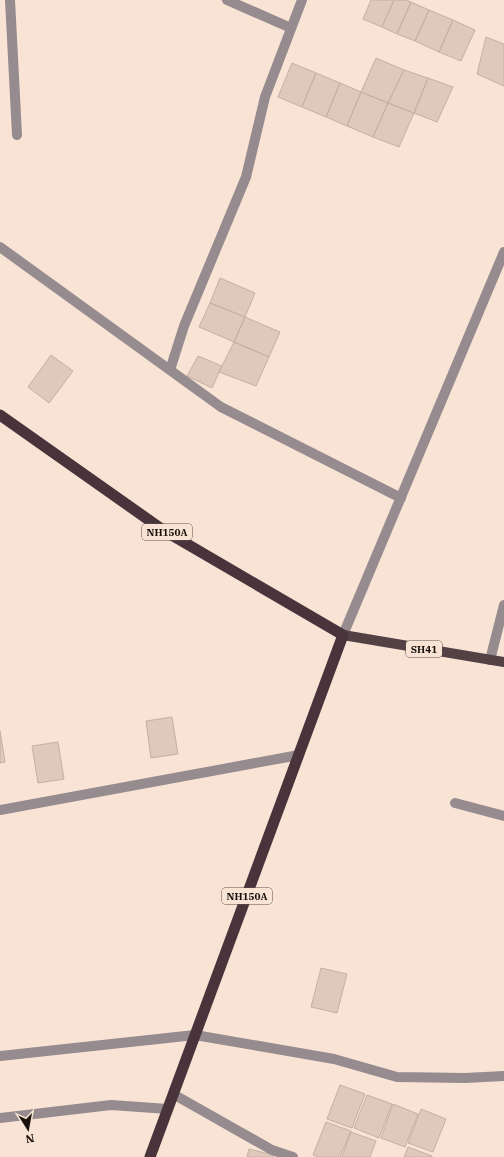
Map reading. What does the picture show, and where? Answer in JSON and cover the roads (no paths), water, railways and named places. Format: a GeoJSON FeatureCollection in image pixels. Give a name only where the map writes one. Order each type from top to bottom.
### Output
{"type":"FeatureCollection","features":[{"type":"Feature","properties":{"kind":"highway","name":"NH150A"},"geometry":{"type":"LineString","coordinates":[[0,415],[163,530],[343,635],[150,1157]]}},
{"type":"Feature","properties":{"kind":"main road","name":"SH41"},"geometry":{"type":"LineString","coordinates":[[343,635],[504,662]]}},
{"type":"Feature","properties":{"kind":"street"},"geometry":{"type":"LineString","coordinates":[[10,0],[17,135]]}},
{"type":"Feature","properties":{"kind":"street"},"geometry":{"type":"LineString","coordinates":[[226,0],[291,28]]}},
{"type":"Feature","properties":{"kind":"street"},"geometry":{"type":"LineString","coordinates":[[170,370],[184,326],[246,177],[265,97],[302,0]]}},
{"type":"Feature","properties":{"kind":"street"},"geometry":{"type":"LineString","coordinates":[[0,247],[221,407],[401,498]]}},
{"type":"Feature","properties":{"kind":"street"},"geometry":{"type":"LineString","coordinates":[[343,635],[504,252]]}},
{"type":"Feature","properties":{"kind":"street"},"geometry":{"type":"LineString","coordinates":[[490,660],[504,605]]}},
{"type":"Feature","properties":{"kind":"street"},"geometry":{"type":"LineString","coordinates":[[0,810],[299,755]]}},
{"type":"Feature","properties":{"kind":"street"},"geometry":{"type":"LineString","coordinates":[[455,803],[504,816]]}},
{"type":"Feature","properties":{"kind":"street"},"geometry":{"type":"LineString","coordinates":[[0,1056],[195,1035],[334,1059],[397,1077],[465,1078],[504,1076]]}},
{"type":"Feature","properties":{"kind":"street"},"geometry":{"type":"LineString","coordinates":[[174,1094],[272,1150],[293,1157]]}},
{"type":"Feature","properties":{"kind":"street"},"geometry":{"type":"LineString","coordinates":[[0,1118],[111,1105],[168,1109]]}}]}
